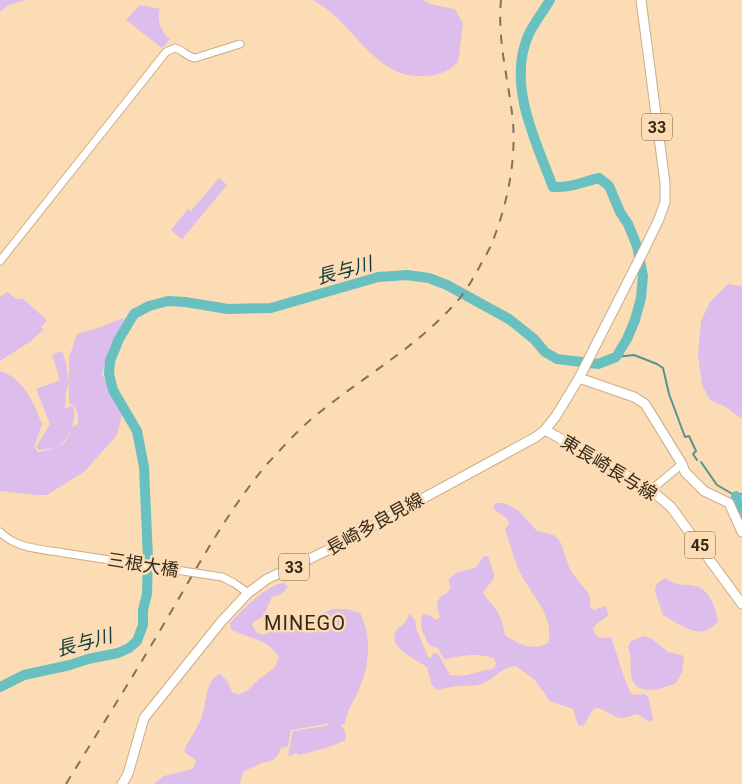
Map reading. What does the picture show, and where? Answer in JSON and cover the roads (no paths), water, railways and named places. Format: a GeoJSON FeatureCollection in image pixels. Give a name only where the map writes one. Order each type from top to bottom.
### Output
{"type":"FeatureCollection","features":[{"type":"Feature","properties":{"kind":"main road","name":"長崎多良見線"},"geometry":{"type":"LineString","coordinates":[[122,784],[128,774],[144,718],[221,622],[248,593],[267,579],[328,550],[536,437],[545,430],[556,416],[580,375],[644,250],[665,202],[641,0]]}},
{"type":"Feature","properties":{"kind":"main road","name":"45"},"geometry":{"type":"LineString","coordinates":[[580,375],[634,397],[645,404],[685,472],[704,491],[729,502],[742,532]]}},
{"type":"Feature","properties":{"kind":"main road","name":"東長崎長与線"},"geometry":{"type":"LineString","coordinates":[[545,430],[651,490],[671,507],[742,604]]}},
{"type":"Feature","properties":{"kind":"street"},"geometry":{"type":"LineString","coordinates":[[0,261],[166,52],[175,48],[195,58],[240,44]]}},
{"type":"Feature","properties":{"kind":"street"},"geometry":{"type":"LineString","coordinates":[[651,490],[682,464]]}},
{"type":"Feature","properties":{"kind":"street","name":"三根大橋"},"geometry":{"type":"LineString","coordinates":[[0,532],[22,546],[222,577],[240,586],[248,593]]}},
{"type":"Feature","properties":{"kind":"waterway","name":"長与川"},"geometry":{"type":"LineString","coordinates":[[0,687],[24,675],[118,653],[129,648],[137,641],[143,625],[143,610],[147,594],[148,558],[144,467],[137,431],[113,390],[109,374],[110,361],[119,339],[134,314],[149,306],[168,301],[228,309],[271,308],[378,277],[407,275],[429,278],[447,285],[509,319],[534,339],[545,352],[557,359],[598,364],[616,357],[627,339],[641,298],[643,276],[637,246],[609,186],[599,178],[571,186],[553,187],[532,132],[522,93],[522,55],[535,22],[550,0]]}},
{"type":"Feature","properties":{"kind":"waterway"},"geometry":{"type":"LineString","coordinates":[[616,357],[634,355],[663,368],[669,394],[685,437],[689,436],[696,451],[693,454],[697,460]]}},
{"type":"Feature","properties":{"kind":"waterway"},"geometry":{"type":"LineString","coordinates":[[701,462],[717,485],[736,496],[742,494]]}},
{"type":"Feature","properties":{"kind":"waterway"},"geometry":{"type":"LineString","coordinates":[[736,496],[742,521]]}},
{"type":"Feature","properties":{"kind":"railway"},"geometry":{"type":"LineString","coordinates":[[66,784],[141,663],[213,540],[253,481],[309,421],[332,402],[403,351],[436,323],[468,287],[478,270],[492,243],[502,214],[512,168],[514,137],[501,31],[501,0]]}},
{"type":"Feature","properties":{"kind":"district","name":"MINEGO"},"geometry":{"type":"Point","coordinates":[305,623]}}]}
